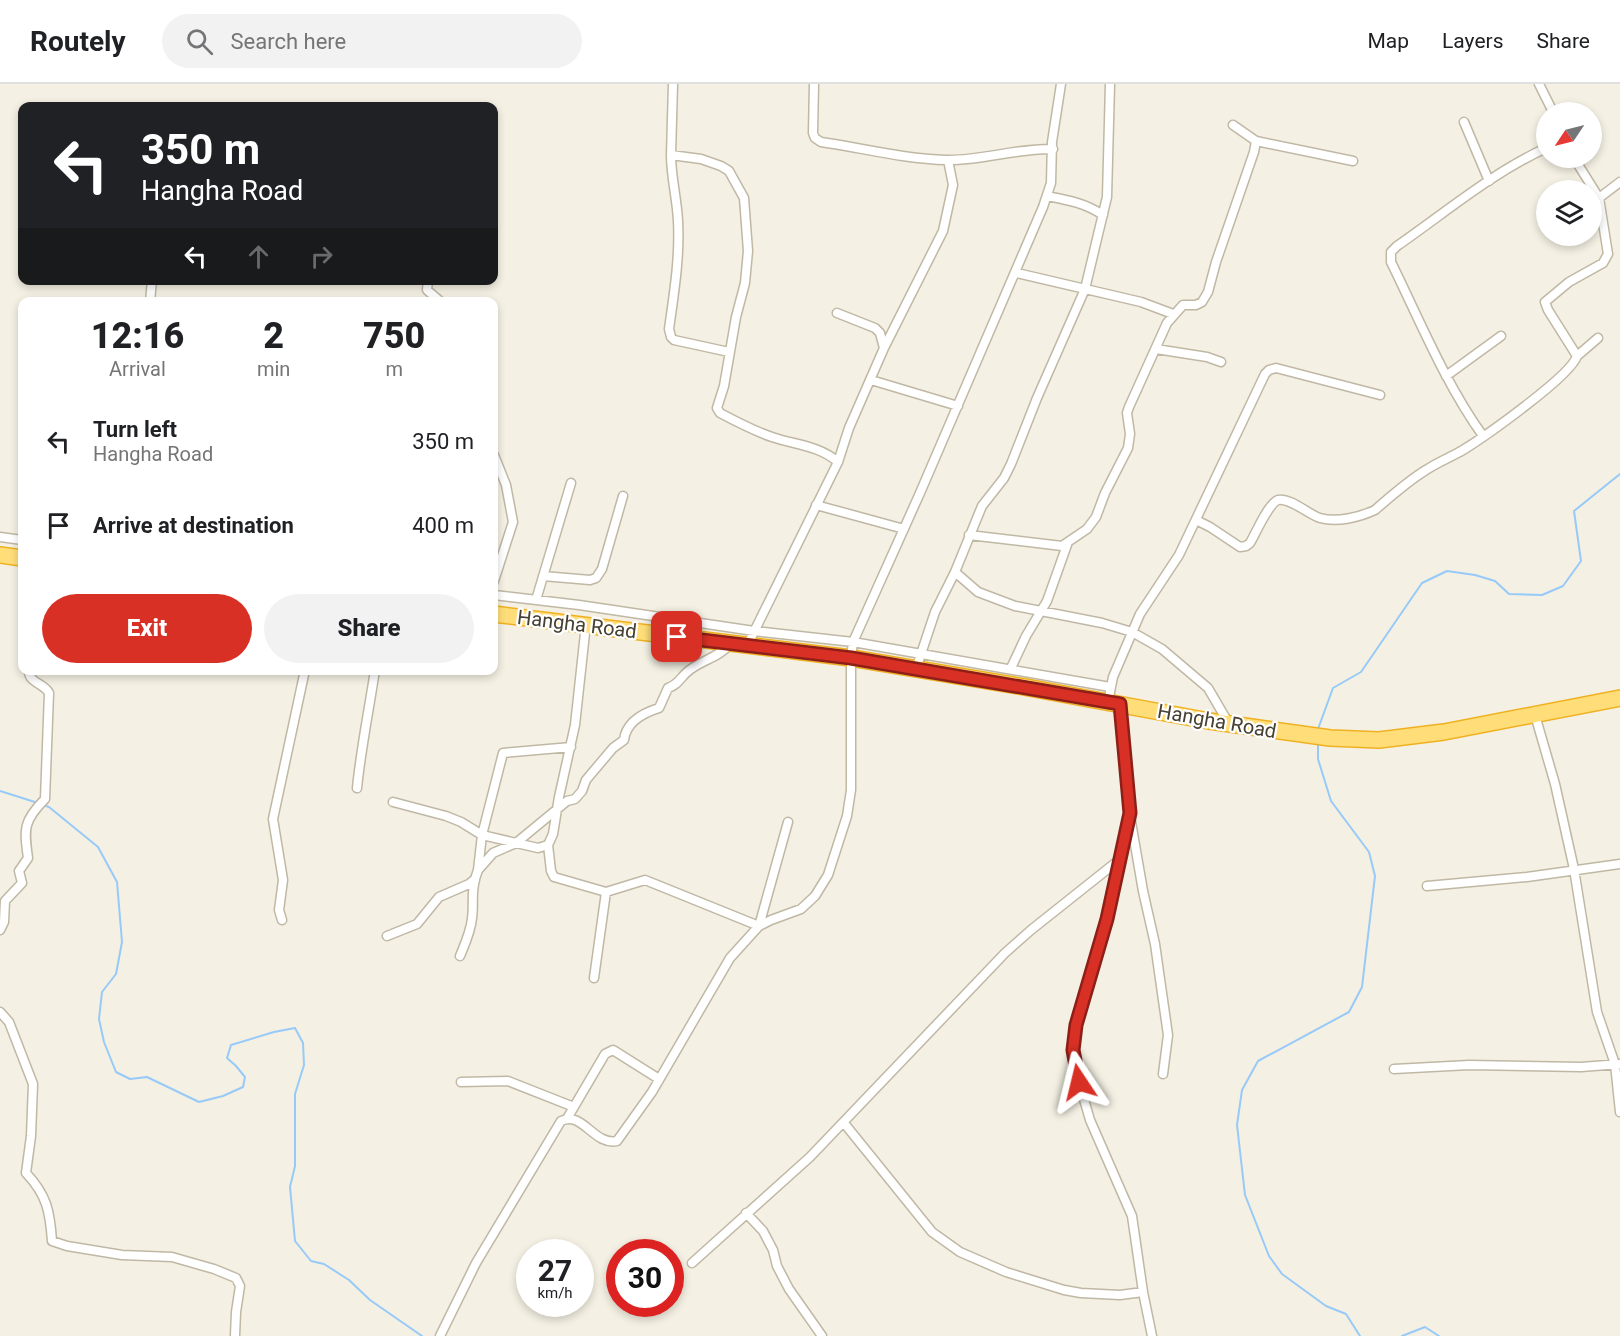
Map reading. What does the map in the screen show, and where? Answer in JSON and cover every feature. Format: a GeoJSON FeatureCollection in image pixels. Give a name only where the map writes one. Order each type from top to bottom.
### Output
{"type":"FeatureCollection","features":[{"type":"Feature","properties":{"kind":"highway"},"geometry":{"type":"LineString","coordinates":[[0,555],[18,557]]}},
{"type":"Feature","properties":{"kind":"highway","name":"Hangha Road"},"geometry":{"type":"LineString","coordinates":[[498,614],[851,658],[918,662],[1113,697],[1229,724],[1330,738],[1379,740],[1452,731],[1620,698]]}},
{"type":"Feature","properties":{"kind":"street"},"geometry":{"type":"LineString","coordinates":[[673,84],[671,172],[678,223],[677,274],[669,329],[670,337],[674,340],[729,352]]}},
{"type":"Feature","properties":{"kind":"street"},"geometry":{"type":"LineString","coordinates":[[814,84],[813,133],[815,138],[821,141],[872,151],[948,160],[1037,148],[1053,149]]}},
{"type":"Feature","properties":{"kind":"street"},"geometry":{"type":"LineString","coordinates":[[568,1117],[574,1118],[600,1138],[610,1142],[617,1141],[659,1079],[730,958],[759,926],[801,909],[815,896],[828,875],[847,816],[850,790],[853,642],[1017,273],[1047,196],[1051,183],[1061,84]]}},
{"type":"Feature","properties":{"kind":"street"},"geometry":{"type":"LineString","coordinates":[[918,662],[934,612],[955,572],[982,506],[1004,478],[1011,464],[1085,289],[1107,197],[1110,84]]}},
{"type":"Feature","properties":{"kind":"street"},"geometry":{"type":"LineString","coordinates":[[1539,84],[1548,102]]}},
{"type":"Feature","properties":{"kind":"street"},"geometry":{"type":"LineString","coordinates":[[1464,122],[1489,181]]}},
{"type":"Feature","properties":{"kind":"street"},"geometry":{"type":"LineString","coordinates":[[1233,125],[1256,141],[1353,161]]}},
{"type":"Feature","properties":{"kind":"street"},"geometry":{"type":"LineString","coordinates":[[1011,668],[1026,636],[1047,601],[1067,545],[1092,524],[1105,493],[1122,462],[1130,434],[1127,413],[1167,322],[1184,305],[1196,305],[1202,302],[1208,292],[1256,141]]}},
{"type":"Feature","properties":{"kind":"street"},"geometry":{"type":"LineString","coordinates":[[1483,436],[1463,408],[1446,376],[1391,262],[1391,252],[1396,246],[1489,181],[1536,152]]}},
{"type":"Feature","properties":{"kind":"street"},"geometry":{"type":"LineString","coordinates":[[671,155],[701,159],[721,166],[729,171],[744,198],[748,250],[745,283],[739,302],[724,386],[717,408],[720,413],[771,437],[823,452],[838,462]]}},
{"type":"Feature","properties":{"kind":"street"},"geometry":{"type":"LineString","coordinates":[[747,646],[838,462],[849,428],[884,348],[944,231],[953,185],[948,160]]}},
{"type":"Feature","properties":{"kind":"street"},"geometry":{"type":"LineString","coordinates":[[1602,196],[1620,182]]}},
{"type":"Feature","properties":{"kind":"street"},"geometry":{"type":"LineString","coordinates":[[1047,196],[1090,207],[1103,216]]}},
{"type":"Feature","properties":{"kind":"street"},"geometry":{"type":"LineString","coordinates":[[1577,356],[1545,302],[1576,277],[1603,263],[1608,254],[1602,217]]}},
{"type":"Feature","properties":{"kind":"street"},"geometry":{"type":"LineString","coordinates":[[1017,273],[1141,302],[1173,314]]}},
{"type":"Feature","properties":{"kind":"street"},"geometry":{"type":"LineString","coordinates":[[428,285],[427,290],[435,297]]}},
{"type":"Feature","properties":{"kind":"street"},"geometry":{"type":"LineString","coordinates":[[837,313],[875,328],[880,333],[884,348]]}},
{"type":"Feature","properties":{"kind":"street"},"geometry":{"type":"LineString","coordinates":[[1446,376],[1501,336]]}},
{"type":"Feature","properties":{"kind":"street"},"geometry":{"type":"LineString","coordinates":[[1196,520],[1240,547],[1250,543],[1271,505],[1278,500],[1285,500],[1321,519],[1366,514],[1375,510],[1426,470],[1463,450],[1553,383],[1575,362],[1577,356],[1598,338]]}},
{"type":"Feature","properties":{"kind":"street"},"geometry":{"type":"LineString","coordinates":[[1156,349],[1207,357],[1221,362]]}},
{"type":"Feature","properties":{"kind":"street"},"geometry":{"type":"LineString","coordinates":[[1163,1074],[1168,1035],[1155,944],[1143,891],[1130,813],[1113,697],[1132,632],[1140,614],[1170,571],[1261,381],[1269,370],[1276,368],[1380,395]]}},
{"type":"Feature","properties":{"kind":"street"},"geometry":{"type":"LineString","coordinates":[[871,380],[958,406]]}},
{"type":"Feature","properties":{"kind":"street"},"geometry":{"type":"LineString","coordinates":[[498,465],[506,485],[513,522],[498,569]]}},
{"type":"Feature","properties":{"kind":"street"},"geometry":{"type":"LineString","coordinates":[[536,600],[571,483]]}},
{"type":"Feature","properties":{"kind":"street"},"geometry":{"type":"LineString","coordinates":[[543,576],[590,580],[596,578],[602,569],[623,496]]}},
{"type":"Feature","properties":{"kind":"street"},"geometry":{"type":"LineString","coordinates":[[816,505],[904,529]]}},
{"type":"Feature","properties":{"kind":"street"},"geometry":{"type":"LineString","coordinates":[[969,535],[1053,546],[1067,545]]}},
{"type":"Feature","properties":{"kind":"street"},"geometry":{"type":"LineString","coordinates":[[0,537],[18,539]]}},
{"type":"Feature","properties":{"kind":"street"},"geometry":{"type":"LineString","coordinates":[[955,572],[978,592],[1015,606],[1102,623],[1132,632],[1170,655],[1208,688],[1229,724]]}},
{"type":"Feature","properties":{"kind":"street"},"geometry":{"type":"LineString","coordinates":[[498,595],[754,631],[853,642],[918,662],[1011,668],[1113,697]]}},
{"type":"Feature","properties":{"kind":"street"},"geometry":{"type":"LineString","coordinates":[[586,624],[578,705],[571,747],[553,834],[548,846],[551,871],[554,877],[606,891],[645,880],[759,926]]}},
{"type":"Feature","properties":{"kind":"street"},"geometry":{"type":"LineString","coordinates":[[387,936],[417,924],[439,897],[469,884],[493,853],[516,843],[537,823],[567,801],[575,799],[582,791],[586,780],[613,748],[624,740],[624,734],[631,722],[658,708],[668,688],[676,685],[695,666],[725,650],[730,644]]}},
{"type":"Feature","properties":{"kind":"street"},"geometry":{"type":"LineString","coordinates":[[0,930],[4,922],[5,902],[22,883],[19,871],[28,858],[24,831],[35,809],[45,799],[49,693],[46,688],[31,680],[30,675]]}},
{"type":"Feature","properties":{"kind":"street"},"geometry":{"type":"LineString","coordinates":[[282,920],[279,910],[283,880],[273,819],[303,675]]}},
{"type":"Feature","properties":{"kind":"street"},"geometry":{"type":"LineString","coordinates":[[357,788],[363,730],[368,718],[374,675]]}},
{"type":"Feature","properties":{"kind":"street"},"geometry":{"type":"LineString","coordinates":[[1535,715],[1555,784],[1574,869],[1597,1012],[1617,1064],[1620,1112]]}},
{"type":"Feature","properties":{"kind":"street"},"geometry":{"type":"LineString","coordinates":[[460,956],[473,917],[472,888],[477,875],[482,835],[503,753],[571,747]]}},
{"type":"Feature","properties":{"kind":"street"},"geometry":{"type":"LineString","coordinates":[[393,802],[446,816],[482,835],[538,848],[548,846]]}},
{"type":"Feature","properties":{"kind":"street"},"geometry":{"type":"LineString","coordinates":[[1130,813],[1107,919],[1079,1011],[1073,1050],[1090,1120],[1132,1216],[1152,1336]]}},
{"type":"Feature","properties":{"kind":"street"},"geometry":{"type":"LineString","coordinates":[[759,926],[788,822]]}},
{"type":"Feature","properties":{"kind":"street"},"geometry":{"type":"LineString","coordinates":[[692,1263],[801,1166],[1005,953],[1119,860]]}},
{"type":"Feature","properties":{"kind":"street"},"geometry":{"type":"LineString","coordinates":[[1427,886],[1527,877],[1620,864]]}},
{"type":"Feature","properties":{"kind":"street"},"geometry":{"type":"LineString","coordinates":[[594,978],[606,891]]}},
{"type":"Feature","properties":{"kind":"street"},"geometry":{"type":"LineString","coordinates":[[0,1012],[9,1022],[33,1084],[31,1136],[26,1173],[38,1185],[47,1202],[52,1241],[67,1246],[122,1255],[172,1257],[236,1278],[240,1286],[235,1336]]}},
{"type":"Feature","properties":{"kind":"street"},"geometry":{"type":"LineString","coordinates":[[442,1334],[476,1263],[561,1121],[568,1117],[605,1054],[613,1050],[659,1079]]}},
{"type":"Feature","properties":{"kind":"street"},"geometry":{"type":"LineString","coordinates":[[1394,1070],[1469,1065],[1581,1067],[1617,1064]]}},
{"type":"Feature","properties":{"kind":"street"},"geometry":{"type":"LineString","coordinates":[[461,1082],[508,1081],[574,1107]]}},
{"type":"Feature","properties":{"kind":"street"},"geometry":{"type":"LineString","coordinates":[[844,1123],[932,1232],[960,1252],[1006,1272],[1064,1290],[1120,1295],[1143,1292]]}},
{"type":"Feature","properties":{"kind":"street"},"geometry":{"type":"LineString","coordinates":[[746,1213],[763,1231],[789,1289],[822,1336]]}},
{"type":"Feature","properties":{"kind":"waterway"},"geometry":{"type":"LineString","coordinates":[[1318,729],[1333,688],[1361,672],[1422,583],[1447,571],[1495,581],[1509,594],[1542,595],[1563,586],[1581,561],[1574,511],[1620,474]]}},
{"type":"Feature","properties":{"kind":"waterway"},"geometry":{"type":"LineString","coordinates":[[1318,741],[1318,759],[1331,801],[1369,852],[1375,876],[1362,987],[1349,1012],[1258,1061],[1242,1090],[1237,1125],[1245,1195],[1269,1256],[1282,1274],[1326,1306],[1346,1314],[1360,1336]]}},
{"type":"Feature","properties":{"kind":"waterway"},"geometry":{"type":"LineString","coordinates":[[0,791],[38,803]]}},
{"type":"Feature","properties":{"kind":"waterway"},"geometry":{"type":"LineString","coordinates":[[43,805],[49,807],[98,847],[117,882],[122,942],[116,974],[102,992],[99,1019],[104,1042],[116,1072],[130,1079],[147,1077],[199,1102],[223,1096],[243,1087],[245,1077],[227,1058],[231,1045],[295,1028],[303,1043],[304,1065],[295,1094],[295,1166],[290,1187],[295,1241],[311,1261],[324,1264],[349,1280],[370,1300],[422,1336]]}},
{"type":"Feature","properties":{"kind":"waterway"},"geometry":{"type":"LineString","coordinates":[[1402,1336],[1425,1327],[1439,1336]]}},
{"type":"Feature","properties":{"kind":"route"},"geometry":{"type":"LineString","coordinates":[[677,637],[851,658],[1120,704],[1130,813],[1107,919],[1076,1025],[1073,1050],[1079,1082]]}}]}
